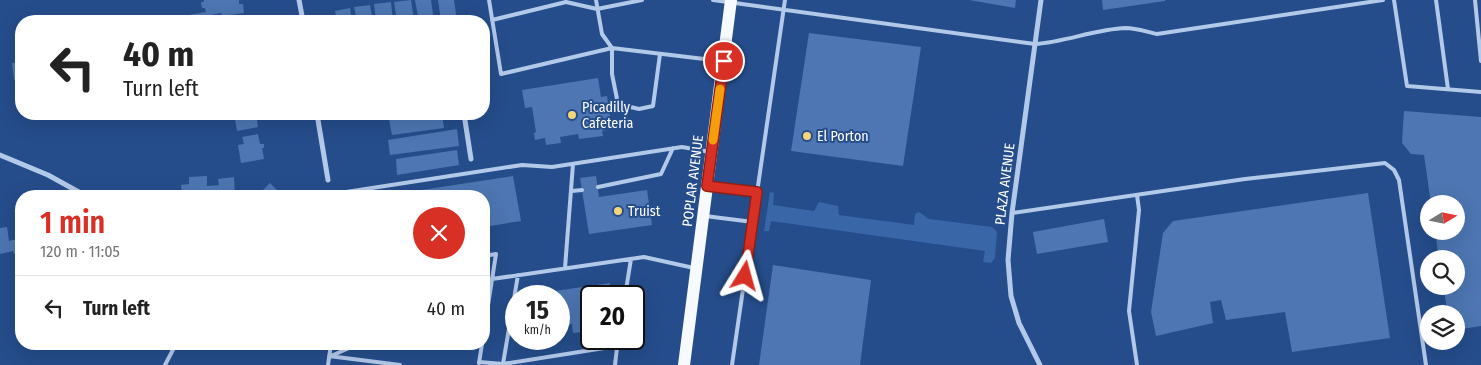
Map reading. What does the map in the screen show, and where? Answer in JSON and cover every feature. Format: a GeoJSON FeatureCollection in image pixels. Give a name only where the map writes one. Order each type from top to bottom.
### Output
{"type":"FeatureCollection","features":[{"type":"Feature","properties":{"kind":"main road","name":"POPLAR AVENUE"},"geometry":{"type":"LineString","coordinates":[[684,365],[731,2]]}},
{"type":"Feature","properties":{"kind":"street"},"geometry":{"type":"LineString","coordinates":[[299,0],[302,15]]}},
{"type":"Feature","properties":{"kind":"street","name":"PLAZA AVENUE"},"geometry":{"type":"LineString","coordinates":[[1040,365],[1019,323],[1011,296],[1008,260],[1012,213],[1041,0]]}},
{"type":"Feature","properties":{"kind":"street"},"geometry":{"type":"LineString","coordinates":[[319,120],[328,180]]}},
{"type":"Feature","properties":{"kind":"street"},"geometry":{"type":"LineString","coordinates":[[465,120],[471,159]]}},
{"type":"Feature","properties":{"kind":"street"},"geometry":{"type":"LineString","coordinates":[[0,155],[48,175],[75,190]]}},
{"type":"Feature","properties":{"kind":"lane"},"geometry":{"type":"LineString","coordinates":[[489,0],[502,74],[612,48],[724,61]]}},
{"type":"Feature","properties":{"kind":"lane"},"geometry":{"type":"LineString","coordinates":[[544,0],[545,7]]}},
{"type":"Feature","properties":{"kind":"lane"},"geometry":{"type":"LineString","coordinates":[[596,0],[602,34],[612,48],[612,74],[618,104],[639,110],[653,106],[660,54]]}},
{"type":"Feature","properties":{"kind":"lane"},"geometry":{"type":"LineString","coordinates":[[492,20],[566,2],[597,9],[642,0]]}},
{"type":"Feature","properties":{"kind":"lane"},"geometry":{"type":"LineString","coordinates":[[713,0],[1035,44],[1054,43],[1089,34],[1127,28],[1157,34],[1383,0]]}},
{"type":"Feature","properties":{"kind":"lane"},"geometry":{"type":"LineString","coordinates":[[732,365],[785,0]]}},
{"type":"Feature","properties":{"kind":"lane"},"geometry":{"type":"LineString","coordinates":[[1394,0],[1407,86],[1481,92]]}},
{"type":"Feature","properties":{"kind":"lane"},"geometry":{"type":"LineString","coordinates":[[1436,0],[1448,89]]}},
{"type":"Feature","properties":{"kind":"lane"},"geometry":{"type":"LineString","coordinates":[[1474,0],[1481,61]]}},
{"type":"Feature","properties":{"kind":"lane"},"geometry":{"type":"LineString","coordinates":[[359,190],[522,165],[552,167],[682,147],[712,152]]}},
{"type":"Feature","properties":{"kind":"lane"},"geometry":{"type":"LineString","coordinates":[[598,187],[661,174],[673,148]]}},
{"type":"Feature","properties":{"kind":"lane"},"geometry":{"type":"LineString","coordinates":[[1012,213],[1245,179],[1385,163],[1397,174],[1399,180],[1426,365]]}},
{"type":"Feature","properties":{"kind":"lane"},"geometry":{"type":"LineString","coordinates":[[565,268],[574,164]]}},
{"type":"Feature","properties":{"kind":"lane"},"geometry":{"type":"LineString","coordinates":[[707,186],[757,192]]}},
{"type":"Feature","properties":{"kind":"lane"},"geometry":{"type":"LineString","coordinates":[[572,191],[582,190]]}},
{"type":"Feature","properties":{"kind":"lane"},"geometry":{"type":"LineString","coordinates":[[1132,365],[1137,365],[1130,311],[1140,210],[1137,195]]}},
{"type":"Feature","properties":{"kind":"lane"},"geometry":{"type":"LineString","coordinates":[[703,216],[753,222]]}},
{"type":"Feature","properties":{"kind":"lane"},"geometry":{"type":"LineString","coordinates":[[490,255],[496,254],[490,291]]}},
{"type":"Feature","properties":{"kind":"lane"},"geometry":{"type":"LineString","coordinates":[[492,278],[644,257],[696,268]]}},
{"type":"Feature","properties":{"kind":"lane"},"geometry":{"type":"LineString","coordinates":[[627,285],[631,259]]}},
{"type":"Feature","properties":{"kind":"lane"},"geometry":{"type":"LineString","coordinates":[[503,364],[518,275]]}},
{"type":"Feature","properties":{"kind":"lane"},"geometry":{"type":"LineString","coordinates":[[165,365],[173,350]]}},
{"type":"Feature","properties":{"kind":"lane"},"geometry":{"type":"LineString","coordinates":[[328,365],[330,350]]}},
{"type":"Feature","properties":{"kind":"lane"},"geometry":{"type":"LineString","coordinates":[[329,356],[343,350]]}},
{"type":"Feature","properties":{"kind":"lane"},"geometry":{"type":"LineString","coordinates":[[481,350],[479,364],[503,364],[592,350]]}},
{"type":"Feature","properties":{"kind":"lane"},"geometry":{"type":"LineString","coordinates":[[615,365],[617,350]]}},
{"type":"Feature","properties":{"kind":"lane"},"geometry":{"type":"LineString","coordinates":[[329,356],[400,365]]}},
{"type":"Feature","properties":{"kind":"shaded area"},"geometry":{"type":"Polygon","coordinates":[[[770,192],[774,193],[773,205],[814,211],[819,202],[838,206],[839,215],[914,225],[915,214],[919,212],[929,219],[992,227],[997,232],[995,258],[991,263],[983,262],[985,251],[771,221],[769,231],[764,231],[770,192]]]}},
{"type":"Feature","properties":{"kind":"building"},"geometry":{"type":"Polygon","coordinates":[[[204,0],[239,0],[239,4],[243,4],[244,13],[189,15],[206,12],[205,8],[202,8],[201,2],[204,2],[204,0]]]}},
{"type":"Feature","properties":{"kind":"building"},"geometry":{"type":"Polygon","coordinates":[[[411,0],[413,15],[396,15],[394,2],[411,0]]]}},
{"type":"Feature","properties":{"kind":"building"},"geometry":{"type":"Polygon","coordinates":[[[415,0],[431,0],[433,15],[418,15],[415,0]]]}},
{"type":"Feature","properties":{"kind":"building"},"geometry":{"type":"Polygon","coordinates":[[[438,0],[454,0],[456,15],[440,15],[438,0]]]}},
{"type":"Feature","properties":{"kind":"building"},"geometry":{"type":"Polygon","coordinates":[[[969,0],[1016,0],[1015,8],[969,0]]]}},
{"type":"Feature","properties":{"kind":"building"},"geometry":{"type":"Polygon","coordinates":[[[1102,0],[1165,0],[1165,1],[1103,10],[1102,0]]]}},
{"type":"Feature","properties":{"kind":"building"},"geometry":{"type":"Polygon","coordinates":[[[391,2],[392,15],[375,15],[374,4],[391,2]]]}},
{"type":"Feature","properties":{"kind":"building"},"geometry":{"type":"Polygon","coordinates":[[[370,5],[372,15],[356,15],[354,7],[370,5]]]}},
{"type":"Feature","properties":{"kind":"building"},"geometry":{"type":"Polygon","coordinates":[[[350,8],[351,15],[336,15],[335,11],[350,8]]]}},
{"type":"Feature","properties":{"kind":"building"},"geometry":{"type":"Polygon","coordinates":[[[809,33],[921,47],[903,166],[791,151],[809,33]]]}},
{"type":"Feature","properties":{"kind":"building"},"geometry":{"type":"Polygon","coordinates":[[[12,63],[15,63],[14,80],[12,63]]]}},
{"type":"Feature","properties":{"kind":"building","name":"Picadilly Cafeteria"},"geometry":{"type":"Polygon","coordinates":[[[598,78],[601,97],[607,96],[611,122],[605,123],[606,130],[602,131],[603,136],[579,139],[578,134],[560,137],[561,143],[546,145],[545,138],[535,140],[534,133],[536,132],[532,107],[525,108],[522,90],[598,78]]]}},
{"type":"Feature","properties":{"kind":"building"},"geometry":{"type":"Polygon","coordinates":[[[1404,111],[1481,117],[1481,326],[1465,329],[1465,305],[1446,305],[1445,295],[1465,295],[1465,250],[1438,250],[1436,240],[1465,240],[1465,195],[1430,195],[1424,155],[1411,154],[1402,143],[1404,111]]]}},
{"type":"Feature","properties":{"kind":"building"},"geometry":{"type":"Polygon","coordinates":[[[235,120],[257,120],[258,127],[237,131],[235,120]]]}},
{"type":"Feature","properties":{"kind":"building"},"geometry":{"type":"Polygon","coordinates":[[[389,120],[443,120],[444,128],[392,135],[389,120]]]}},
{"type":"Feature","properties":{"kind":"building"},"geometry":{"type":"Polygon","coordinates":[[[457,129],[459,146],[390,155],[388,140],[457,129]]]}},
{"type":"Feature","properties":{"kind":"building"},"geometry":{"type":"Polygon","coordinates":[[[258,134],[260,144],[264,144],[264,148],[262,148],[264,159],[241,163],[238,145],[244,144],[242,137],[258,134]]]}},
{"type":"Feature","properties":{"kind":"building"},"geometry":{"type":"Polygon","coordinates":[[[457,150],[459,165],[397,175],[396,159],[457,150]]]}},
{"type":"Feature","properties":{"kind":"building"},"geometry":{"type":"Polygon","coordinates":[[[207,176],[207,186],[219,185],[218,179],[234,177],[235,190],[181,190],[181,185],[189,184],[189,177],[207,176]]]}},
{"type":"Feature","properties":{"kind":"building"},"geometry":{"type":"Polygon","coordinates":[[[513,176],[521,221],[490,226],[490,190],[421,190],[513,176]]]}},
{"type":"Feature","properties":{"kind":"building","name":"Truist"},"geometry":{"type":"Polygon","coordinates":[[[596,176],[599,197],[647,190],[652,225],[589,234],[580,178],[596,176]]]}},
{"type":"Feature","properties":{"kind":"building"},"geometry":{"type":"Polygon","coordinates":[[[270,183],[277,190],[263,190],[270,183]]]}},
{"type":"Feature","properties":{"kind":"building"},"geometry":{"type":"Polygon","coordinates":[[[1368,193],[1390,338],[1292,352],[1285,312],[1226,320],[1221,300],[1210,302],[1213,323],[1156,336],[1151,312],[1163,233],[1173,221],[1368,193]]]}},
{"type":"Feature","properties":{"kind":"building"},"geometry":{"type":"Polygon","coordinates":[[[1104,219],[1108,242],[1037,254],[1033,232],[1104,219]]]}},
{"type":"Feature","properties":{"kind":"building"},"geometry":{"type":"Polygon","coordinates":[[[7,227],[9,241],[15,240],[15,254],[13,251],[0,254],[0,228],[7,227]]]}},
{"type":"Feature","properties":{"kind":"building"},"geometry":{"type":"Polygon","coordinates":[[[773,265],[871,280],[860,365],[759,365],[773,265]]]}},
{"type":"Feature","properties":{"kind":"building"},"geometry":{"type":"Polygon","coordinates":[[[580,287],[580,332],[573,333],[572,324],[570,324],[570,289],[580,287]]]}},
{"type":"Feature","properties":{"kind":"slow traffic"},"geometry":{"type":"LineString","coordinates":[[713,140],[720,89]]}},
{"type":"Feature","properties":{"kind":"place","name":"Picadilly Cafeteria"},"geometry":{"type":"Point","coordinates":[572,115]}},
{"type":"Feature","properties":{"kind":"place","name":"El Porton"},"geometry":{"type":"Point","coordinates":[807,136]}},
{"type":"Feature","properties":{"kind":"place","name":"Truist"},"geometry":{"type":"Point","coordinates":[618,211]}},
{"type":"Feature","properties":{"kind":"route"},"geometry":{"type":"LineString","coordinates":[[724,61],[707,186],[757,192],[745,276]]}}]}
